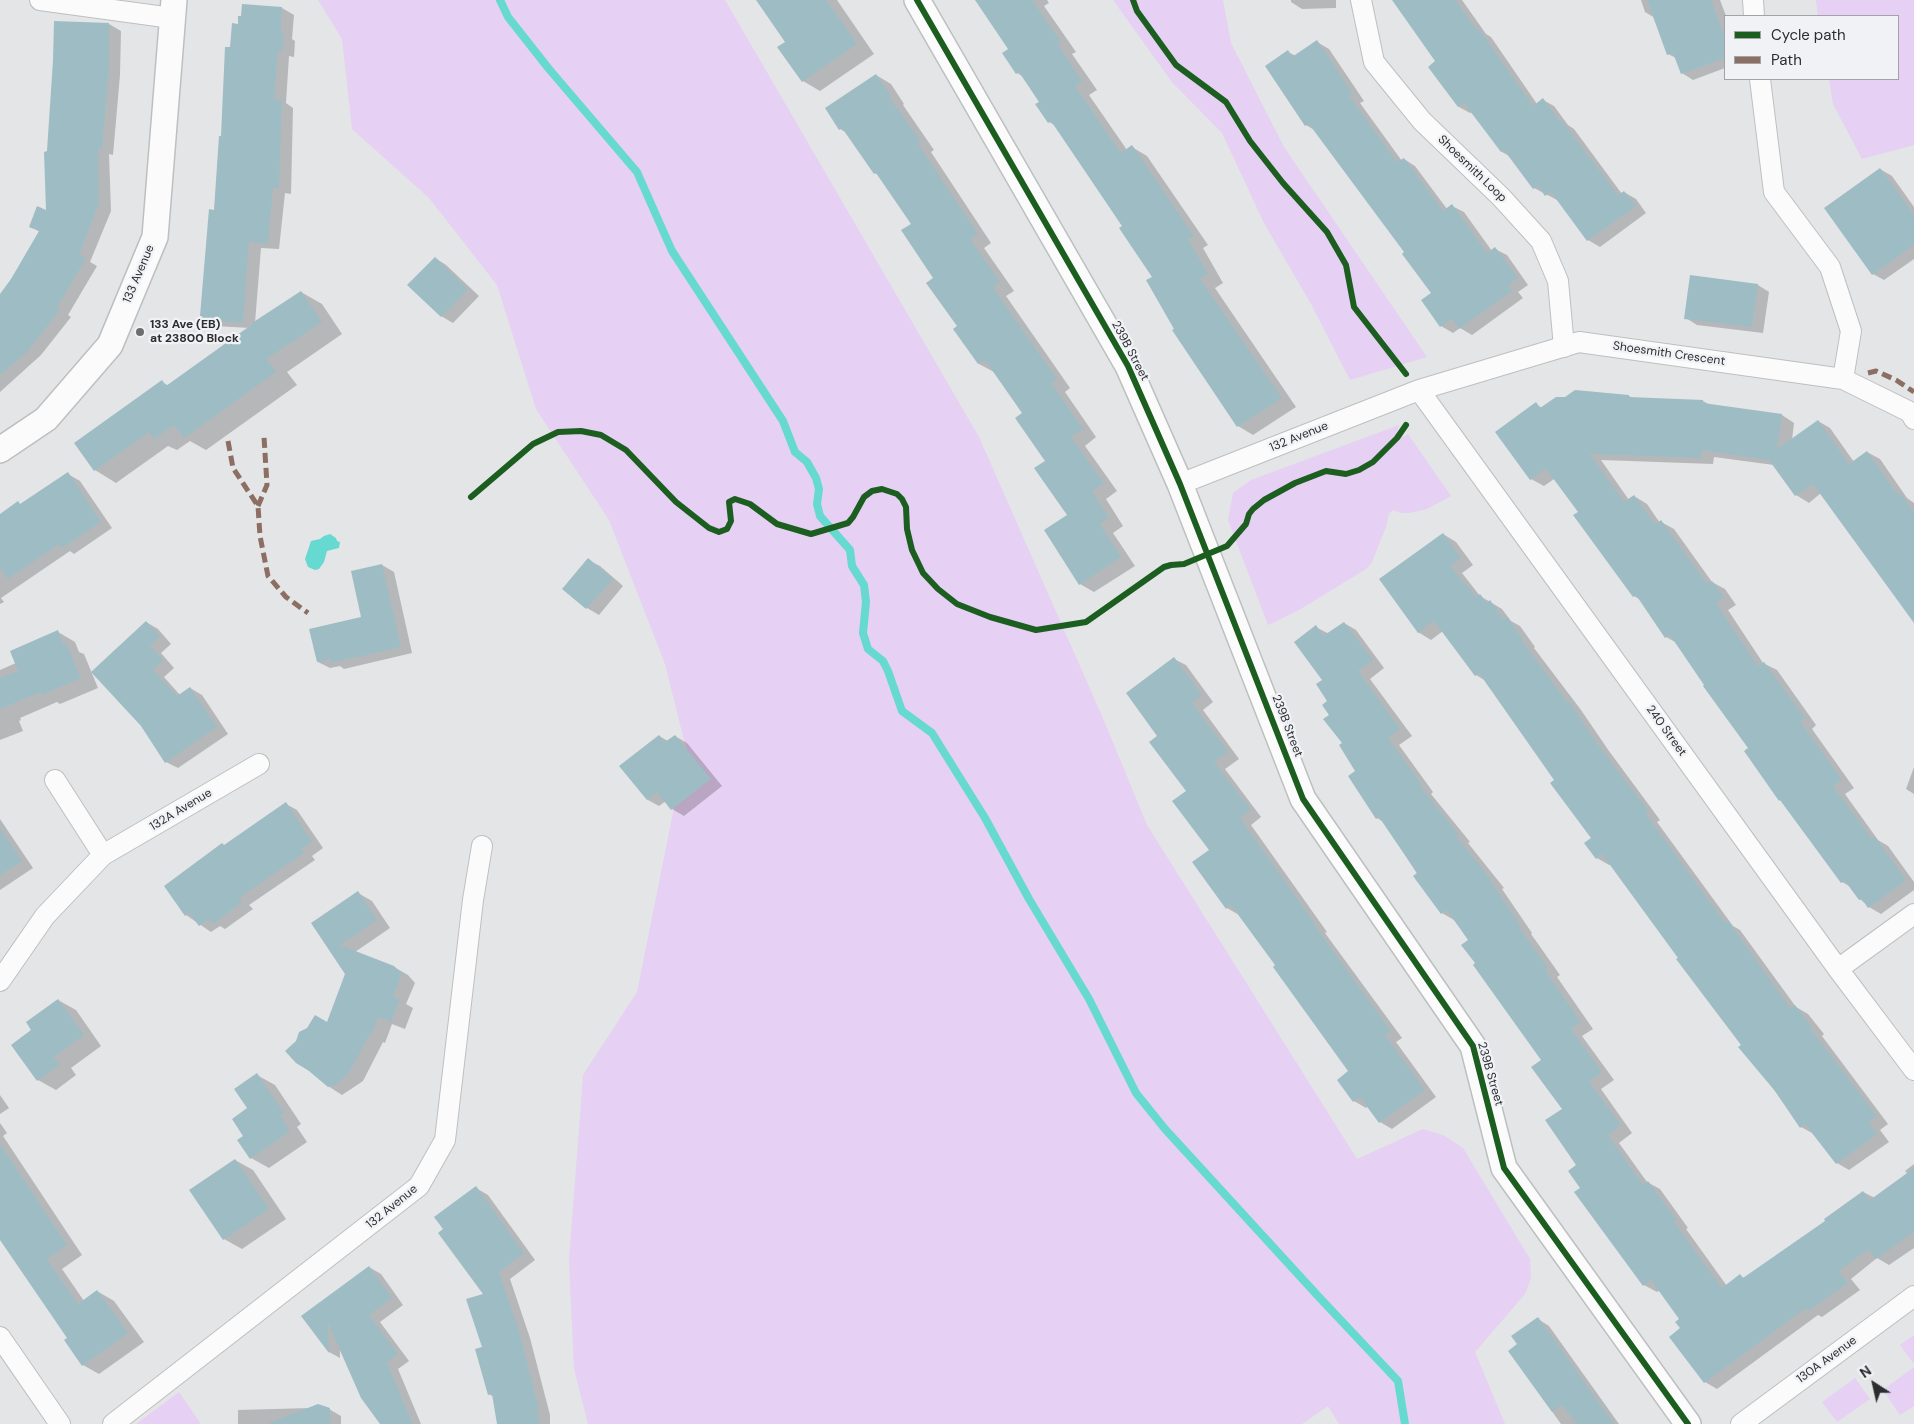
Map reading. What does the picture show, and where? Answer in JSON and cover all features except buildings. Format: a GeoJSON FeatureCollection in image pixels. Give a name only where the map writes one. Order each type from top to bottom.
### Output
{"type":"FeatureCollection","features":[{"type":"Feature","properties":{"kind":"street","name":"133 Avenue"},"geometry":{"type":"LineString","coordinates":[[0,450],[46,419],[110,345],[155,237],[173,9],[40,0]]}},
{"type":"Feature","properties":{"kind":"street","name":"239B Street"},"geometry":{"type":"LineString","coordinates":[[917,0],[1128,366],[1180,484],[1303,799],[1473,1046],[1504,1168],[1688,1424]]}},
{"type":"Feature","properties":{"kind":"street","name":"Shoesmith Loop"},"geometry":{"type":"LineString","coordinates":[[1361,0],[1374,62],[1422,121],[1501,197],[1541,241],[1558,281],[1564,347]]}},
{"type":"Feature","properties":{"kind":"street"},"geometry":{"type":"LineString","coordinates":[[1753,0],[1754,15]]}},
{"type":"Feature","properties":{"kind":"street"},"geometry":{"type":"LineString","coordinates":[[1760,80],[1774,192],[1830,268],[1851,331],[1843,379]]}},
{"type":"Feature","properties":{"kind":"street","name":"Shoesmith Crescent"},"geometry":{"type":"LineString","coordinates":[[1419,390],[1580,342],[1843,379],[1910,412],[1914,418]]}},
{"type":"Feature","properties":{"kind":"street","name":"132 Avenue"},"geometry":{"type":"LineString","coordinates":[[1180,484],[1419,390]]}},
{"type":"Feature","properties":{"kind":"street","name":"240 Street"},"geometry":{"type":"LineString","coordinates":[[1419,390],[1838,969],[1914,1070]]}},
{"type":"Feature","properties":{"kind":"street","name":"132A Avenue"},"geometry":{"type":"LineString","coordinates":[[0,981],[45,916],[103,855],[259,764]]}},
{"type":"Feature","properties":{"kind":"street"},"geometry":{"type":"LineString","coordinates":[[55,780],[103,855]]}},
{"type":"Feature","properties":{"kind":"street","name":"132 Avenue"},"geometry":{"type":"LineString","coordinates":[[113,1424],[419,1186],[445,1140],[472,910],[482,846]]}},
{"type":"Feature","properties":{"kind":"street"},"geometry":{"type":"LineString","coordinates":[[1838,969],[1914,914]]}},
{"type":"Feature","properties":{"kind":"street","name":"130A Avenue"},"geometry":{"type":"LineString","coordinates":[[1741,1424],[1914,1296]]}},
{"type":"Feature","properties":{"kind":"street"},"geometry":{"type":"LineString","coordinates":[[0,1337],[60,1424]]}},
{"type":"Feature","properties":{"kind":"shaded area"},"geometry":{"type":"Polygon","coordinates":[[[318,0],[725,0],[979,437],[1102,716],[1147,825],[1357,1159],[1423,1129],[1443,1135],[1463,1148],[1530,1259],[1531,1278],[1525,1294],[1475,1352],[1505,1424],[1339,1424],[1328,1406],[1302,1424],[588,1424],[574,1369],[569,1261],[583,1075],[637,992],[686,748],[665,664],[609,520],[536,409],[497,285],[429,198],[352,129],[342,39],[318,0]]]}},
{"type":"Feature","properties":{"kind":"shaded area"},"geometry":{"type":"Polygon","coordinates":[[[1113,0],[1223,0],[1231,43],[1284,147],[1427,357],[1350,380],[1311,304],[1264,223],[1222,133],[1172,82],[1113,0]]]}},
{"type":"Feature","properties":{"kind":"shaded area"},"geometry":{"type":"Polygon","coordinates":[[[1816,0],[1914,0],[1914,145],[1862,159],[1833,104],[1829,80],[1899,80],[1899,15],[1818,15],[1816,0]]]}},
{"type":"Feature","properties":{"kind":"shaded area"},"geometry":{"type":"Polygon","coordinates":[[[1399,425],[1398,436],[1404,437],[1408,434],[1451,496],[1427,509],[1409,513],[1400,513],[1394,510],[1389,513],[1386,527],[1372,562],[1366,569],[1299,610],[1268,625],[1228,520],[1233,493],[1251,480],[1399,425]]]}},
{"type":"Feature","properties":{"kind":"shaded area"},"geometry":{"type":"Polygon","coordinates":[[[1914,1335],[1914,1364],[1900,1345],[1914,1335]]]}},
{"type":"Feature","properties":{"kind":"shaded area"},"geometry":{"type":"Polygon","coordinates":[[[1914,1367],[1914,1406],[1900,1415],[1883,1390],[1914,1367]]]}},
{"type":"Feature","properties":{"kind":"shaded area"},"geometry":{"type":"Polygon","coordinates":[[[1855,1378],[1870,1399],[1837,1422],[1822,1402],[1855,1378]]]}},
{"type":"Feature","properties":{"kind":"shaded area"},"geometry":{"type":"Polygon","coordinates":[[[179,1392],[201,1424],[136,1424],[179,1392]]]}},
{"type":"Feature","properties":{"kind":"water"},"geometry":{"type":"Polygon","coordinates":[[[330,534],[340,542],[339,548],[327,551],[324,562],[319,569],[315,570],[308,567],[305,559],[311,541],[330,534]]]}},
{"type":"Feature","properties":{"kind":"waterway"},"geometry":{"type":"LineString","coordinates":[[500,0],[508,17],[549,69],[637,172],[672,251],[783,421],[795,452],[807,462],[816,478],[819,489],[817,504],[820,516],[850,550],[852,566],[864,585],[866,602],[863,633],[868,649],[883,661],[902,711],[932,733],[985,818],[1029,899],[1089,999],[1136,1093],[1165,1129],[1398,1381],[1405,1424]]}},
{"type":"Feature","properties":{"kind":"marked path"},"geometry":{"type":"LineString","coordinates":[[1868,373],[1876,371],[1896,380],[1914,392]]}},
{"type":"Feature","properties":{"kind":"marked path"},"geometry":{"type":"LineString","coordinates":[[258,506],[267,485],[264,437]]}},
{"type":"Feature","properties":{"kind":"marked path"},"geometry":{"type":"LineString","coordinates":[[228,441],[233,468],[258,506],[260,536],[268,576],[286,597],[308,613]]}},
{"type":"Feature","properties":{"kind":"cycle path"},"geometry":{"type":"LineString","coordinates":[[917,0],[1128,366],[1180,484],[1303,799],[1473,1046],[1504,1168],[1688,1424]]}},
{"type":"Feature","properties":{"kind":"cycle path"},"geometry":{"type":"LineString","coordinates":[[1133,0],[1137,11],[1176,65],[1226,102],[1250,141],[1283,183],[1327,232],[1346,265],[1354,307],[1406,374]]}},
{"type":"Feature","properties":{"kind":"cycle path"},"geometry":{"type":"LineString","coordinates":[[471,497],[533,444],[558,432],[581,431],[601,435],[626,450],[676,502],[709,528],[719,532],[727,529],[731,521],[729,502],[735,499],[750,504],[777,524],[811,534],[848,523],[864,497],[872,491],[882,489],[897,494],[902,499],[906,507],[907,529],[912,550],[923,573],[938,589],[957,604],[990,617],[1036,630],[1086,622],[1164,567],[1184,564],[1227,546],[1246,524],[1249,514],[1253,509],[1264,500],[1295,483],[1326,471],[1346,474],[1359,470],[1373,462],[1397,438],[1406,425]]}},
{"type":"Feature","properties":{"kind":"place","name":"133 Ave (EB) at 23800 Block"},"geometry":{"type":"Point","coordinates":[140,332]}}]}
